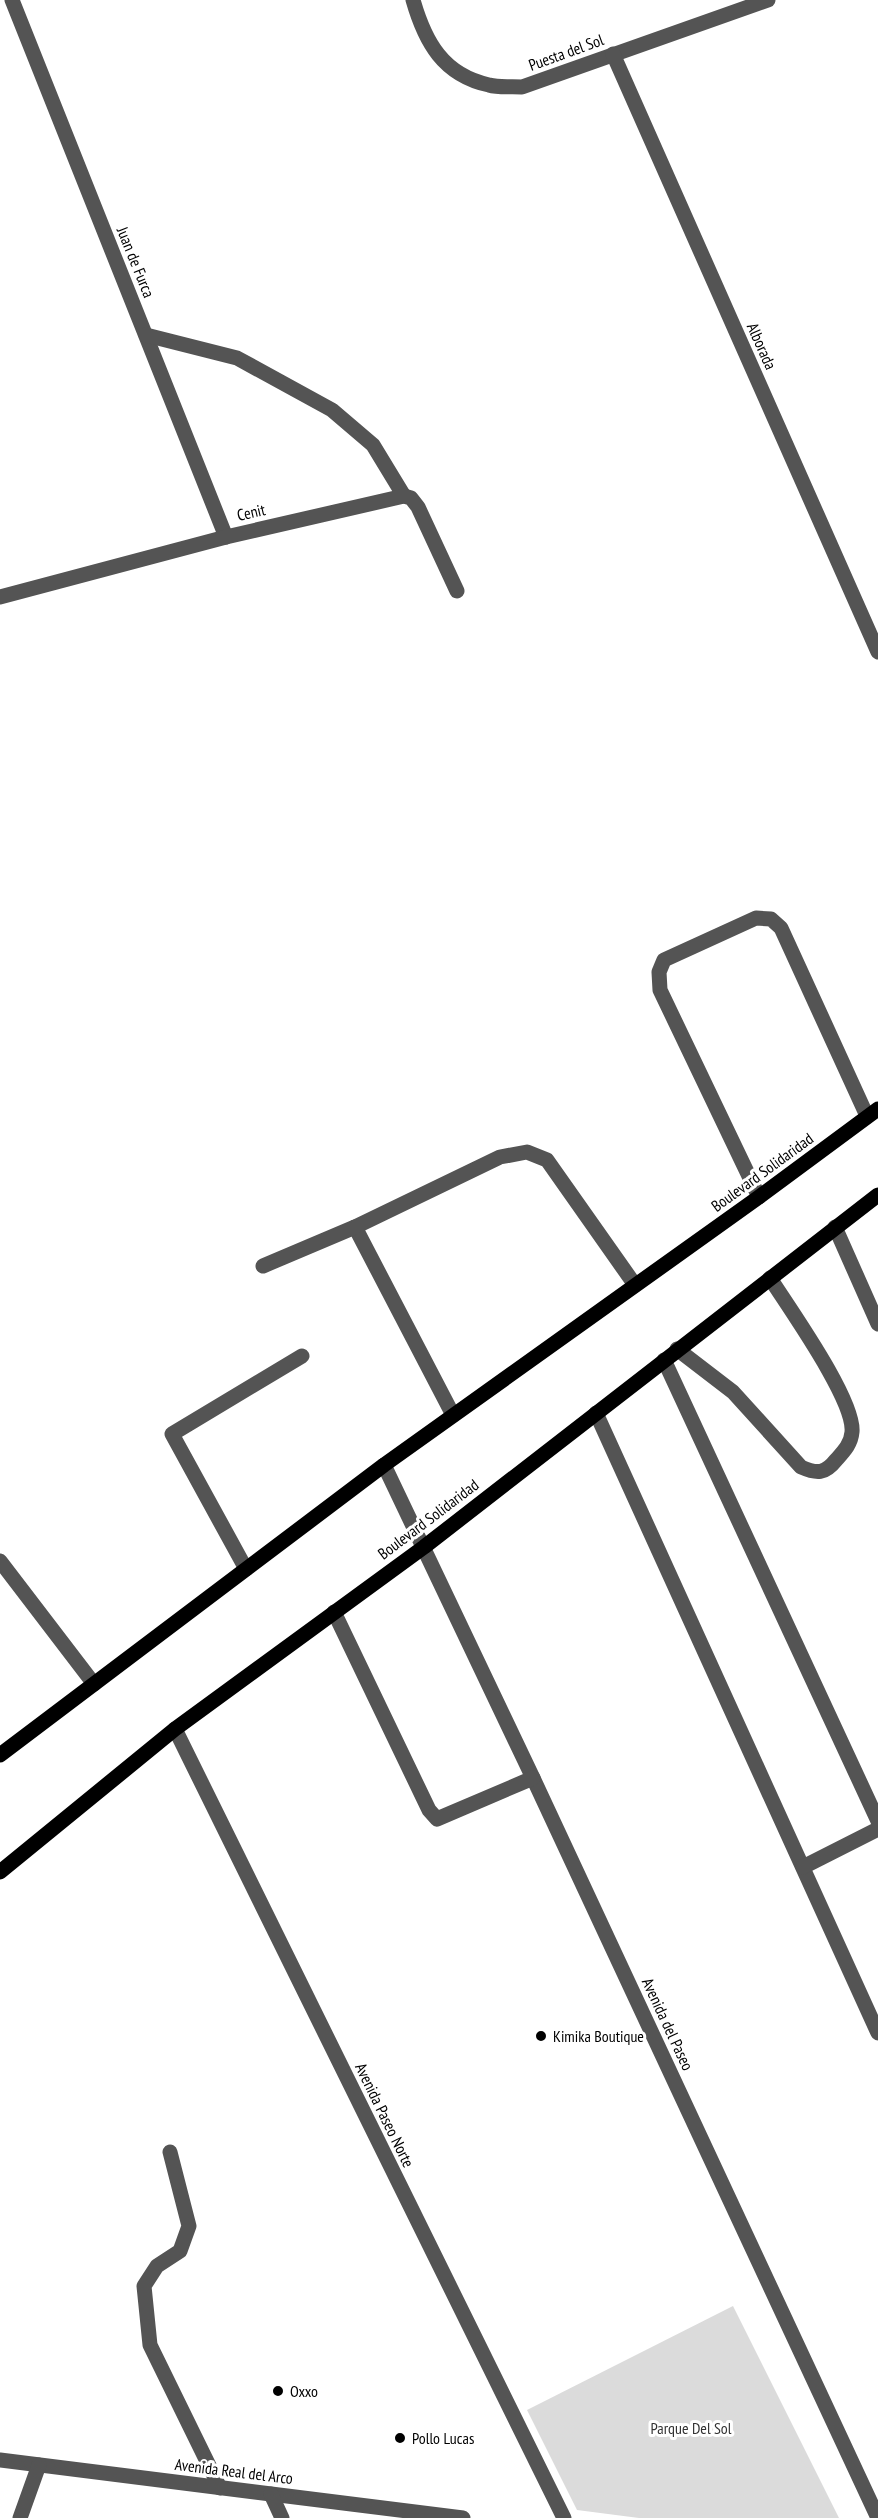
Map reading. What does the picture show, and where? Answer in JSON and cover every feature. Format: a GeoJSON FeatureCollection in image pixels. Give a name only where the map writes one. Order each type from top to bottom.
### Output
{"type":"FeatureCollection","features":[{"type":"Feature","properties":{"kind":"main road","name":"Boulevard Solidaridad"},"geometry":{"type":"LineString","coordinates":[[0,1755],[384,1465],[759,1197],[873,1112]]}},
{"type":"Feature","properties":{"kind":"main road","name":"Boulevard Solidaridad"},"geometry":{"type":"LineString","coordinates":[[0,1872],[175,1729],[424,1547],[878,1195]]}},
{"type":"Feature","properties":{"kind":"street","name":"Juan de Furca"},"geometry":{"type":"LineString","coordinates":[[12,0],[226,537]]}},
{"type":"Feature","properties":{"kind":"street","name":"Puesta del Sol"},"geometry":{"type":"LineString","coordinates":[[413,0],[420,25],[438,56],[461,75],[490,86],[522,87],[768,0]]}},
{"type":"Feature","properties":{"kind":"street","name":"Alborada"},"geometry":{"type":"LineString","coordinates":[[614,54],[878,652]]}},
{"type":"Feature","properties":{"kind":"street"},"geometry":{"type":"LineString","coordinates":[[146,335],[237,358],[332,410],[373,446],[404,496],[411,498],[418,507],[458,591]]}},
{"type":"Feature","properties":{"kind":"street","name":"Cenit"},"geometry":{"type":"LineString","coordinates":[[0,597],[226,537],[404,496]]}},
{"type":"Feature","properties":{"kind":"street"},"geometry":{"type":"LineString","coordinates":[[759,1197],[660,990],[659,972],[664,960],[756,918],[771,919],[781,928],[873,1112]]}},
{"type":"Feature","properties":{"kind":"street"},"geometry":{"type":"LineString","coordinates":[[263,1266],[355,1227],[500,1157],[526,1152],[547,1160],[634,1285]]}},
{"type":"Feature","properties":{"kind":"street"},"geometry":{"type":"LineString","coordinates":[[355,1227],[453,1415]]}},
{"type":"Feature","properties":{"kind":"street"},"geometry":{"type":"LineString","coordinates":[[835,1227],[878,1324]]}},
{"type":"Feature","properties":{"kind":"street"},"geometry":{"type":"LineString","coordinates":[[677,1349],[733,1392],[801,1467],[815,1473],[824,1472],[831,1467],[849,1445],[852,1424],[821,1360],[770,1278]]}},
{"type":"Feature","properties":{"kind":"street"},"geometry":{"type":"LineString","coordinates":[[246,1569],[172,1434],[302,1356]]}},
{"type":"Feature","properties":{"kind":"street"},"geometry":{"type":"LineString","coordinates":[[664,1360],[878,1821]]}},
{"type":"Feature","properties":{"kind":"street"},"geometry":{"type":"LineString","coordinates":[[596,1413],[878,2033]]}},
{"type":"Feature","properties":{"kind":"street","name":"Avenida del Paseo"},"geometry":{"type":"LineString","coordinates":[[384,1465],[533,1778],[878,2518]]}},
{"type":"Feature","properties":{"kind":"street"},"geometry":{"type":"LineString","coordinates":[[0,1561],[94,1684]]}},
{"type":"Feature","properties":{"kind":"street"},"geometry":{"type":"LineString","coordinates":[[334,1612],[429,1810],[437,1819],[533,1778]]}},
{"type":"Feature","properties":{"kind":"street","name":"Avenida Paseo Norte"},"geometry":{"type":"LineString","coordinates":[[175,1729],[564,2518]]}},
{"type":"Feature","properties":{"kind":"street"},"geometry":{"type":"LineString","coordinates":[[803,1867],[878,1830]]}},
{"type":"Feature","properties":{"kind":"street"},"geometry":{"type":"LineString","coordinates":[[170,2152],[189,2226],[180,2251],[157,2266],[144,2286],[150,2345],[220,2488]]}},
{"type":"Feature","properties":{"kind":"street","name":"Avenida Real del Arco"},"geometry":{"type":"LineString","coordinates":[[0,2460],[463,2518]]}},
{"type":"Feature","properties":{"kind":"street"},"geometry":{"type":"LineString","coordinates":[[20,2518],[39,2465]]}},
{"type":"Feature","properties":{"kind":"street"},"geometry":{"type":"LineString","coordinates":[[271,2494],[282,2518]]}},
{"type":"Feature","properties":{"kind":"green space","name":"Parque Del Sol"},"geometry":{"type":"Polygon","coordinates":[[[733,2306],[839,2518],[639,2518],[577,2510],[527,2410],[733,2306]]]}},
{"type":"Feature","properties":{"kind":"place","name":"Kimika Boutique"},"geometry":{"type":"Point","coordinates":[541,2036]}},
{"type":"Feature","properties":{"kind":"place","name":"Oxxo"},"geometry":{"type":"Point","coordinates":[278,2391]}},
{"type":"Feature","properties":{"kind":"place","name":"Pollo Lucas"},"geometry":{"type":"Point","coordinates":[400,2438]}}]}
